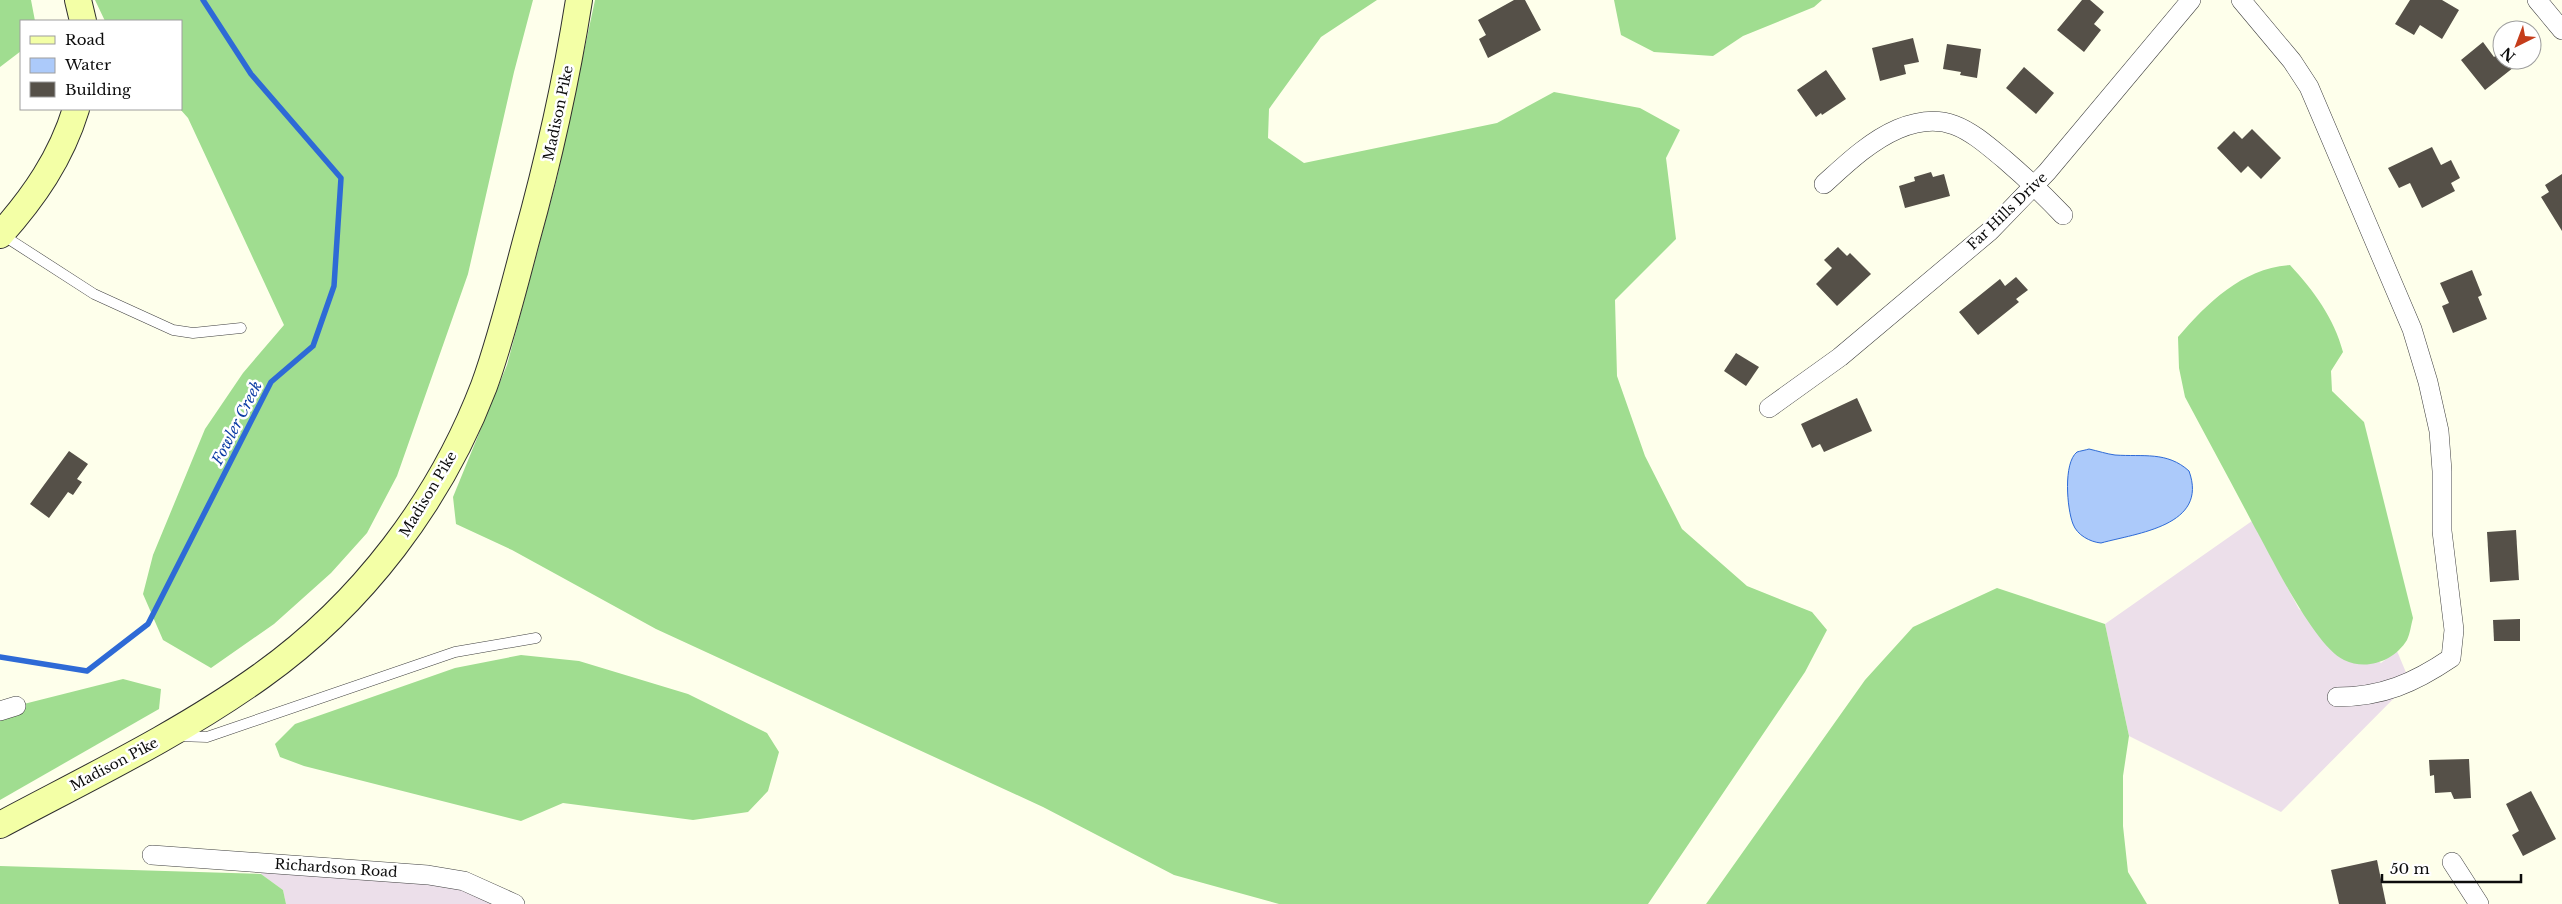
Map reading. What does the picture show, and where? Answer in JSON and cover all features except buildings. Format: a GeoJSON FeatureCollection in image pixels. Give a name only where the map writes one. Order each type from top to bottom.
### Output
{"type":"FeatureCollection","features":[{"type":"Feature","properties":{"kind":"street"},"geometry":{"type":"LineString","coordinates":[[78,0],[83,20]]}},
{"type":"Feature","properties":{"kind":"street","name":"Madison Pike"},"geometry":{"type":"LineString","coordinates":[[0,825],[168,735],[263,675],[323,626],[349,600],[402,538],[429,498],[457,447],[483,386],[505,321],[549,158],[579,0]]}},
{"type":"Feature","properties":{"kind":"street","name":"Far Hills Drive"},"geometry":{"type":"LineString","coordinates":[[1770,408],[1840,358],[1990,231],[2034,185],[2191,0]]}},
{"type":"Feature","properties":{"kind":"street"},"geometry":{"type":"LineString","coordinates":[[2241,0],[2292,61],[2309,87],[2412,330],[2428,382],[2439,431],[2442,471],[2442,531],[2454,630],[2454,644],[2450,658],[2410,682],[2376,694],[2337,697]]}},
{"type":"Feature","properties":{"kind":"street"},"geometry":{"type":"LineString","coordinates":[[2537,0],[2562,30]]}},
{"type":"Feature","properties":{"kind":"street"},"geometry":{"type":"LineString","coordinates":[[1,235],[37,191],[54,163],[68,134],[76,110]]}},
{"type":"Feature","properties":{"kind":"street"},"geometry":{"type":"LineString","coordinates":[[1824,184],[1881,138],[1898,129],[1929,121],[1941,121],[1972,132],[2034,185],[2063,215]]}},
{"type":"Feature","properties":{"kind":"street","name":"Richardson Road"},"geometry":{"type":"LineString","coordinates":[[152,855],[428,875],[464,881],[514,904]]}},
{"type":"Feature","properties":{"kind":"street"},"geometry":{"type":"LineString","coordinates":[[2452,862],[2479,904]]}},
{"type":"Feature","properties":{"kind":"lane"},"geometry":{"type":"LineString","coordinates":[[1,235],[94,294],[173,330],[207,332],[241,328]]}},
{"type":"Feature","properties":{"kind":"lane"},"geometry":{"type":"LineString","coordinates":[[168,735],[189,738],[207,737],[455,652],[536,638]]}},
{"type":"Feature","properties":{"kind":"shaded area"},"geometry":{"type":"Polygon","coordinates":[[[2252,521],[2299,609],[2381,663],[2397,651],[2410,682],[2281,812],[2129,736],[2105,624],[2252,521]]]}},
{"type":"Feature","properties":{"kind":"shaded area"},"geometry":{"type":"Polygon","coordinates":[[[262,863],[428,875],[515,904],[286,904],[283,890],[261,874],[262,863]]]}},
{"type":"Feature","properties":{"kind":"green space"},"geometry":{"type":"Polygon","coordinates":[[[0,0],[31,0],[35,20],[20,20],[20,52],[0,67],[0,0]]]}},
{"type":"Feature","properties":{"kind":"green space"},"geometry":{"type":"Polygon","coordinates":[[[95,0],[533,0],[514,72],[468,274],[397,476],[367,533],[331,573],[274,624],[211,668],[163,640],[143,594],[153,555],[205,429],[243,373],[284,325],[188,118],[181,110],[182,20],[105,20],[95,0]]]}},
{"type":"Feature","properties":{"kind":"green space"},"geometry":{"type":"Polygon","coordinates":[[[595,0],[1377,0],[1321,37],[1269,109],[1268,138],[1304,163],[1497,123],[1554,92],[1640,108],[1680,130],[1666,158],[1676,239],[1615,300],[1617,376],[1645,456],[1682,529],[1747,586],[1812,612],[1827,630],[1805,672],[1648,904],[1279,904],[1174,875],[1043,807],[656,629],[512,550],[456,524],[453,497],[507,365],[557,178],[595,0]]]}},
{"type":"Feature","properties":{"kind":"green space"},"geometry":{"type":"Polygon","coordinates":[[[1614,0],[1822,0],[1814,7],[1743,36],[1713,56],[1654,52],[1621,35],[1614,0]]]}},
{"type":"Feature","properties":{"kind":"green space"},"geometry":{"type":"Polygon","coordinates":[[[2290,265],[2329,316],[2339,340],[2343,352],[2331,371],[2332,391],[2364,422],[2413,618],[2408,638],[2402,647],[2395,654],[2371,664],[2353,663],[2344,660],[2332,652],[2307,620],[2185,397],[2179,368],[2178,337],[2202,311],[2242,280],[2273,268],[2290,265]]]}},
{"type":"Feature","properties":{"kind":"green space"},"geometry":{"type":"Polygon","coordinates":[[[1997,588],[2105,624],[2129,736],[2123,776],[2123,826],[2128,872],[2147,904],[1706,904],[1865,680],[1913,627],[1997,588]]]}},
{"type":"Feature","properties":{"kind":"green space"},"geometry":{"type":"Polygon","coordinates":[[[521,655],[579,661],[688,694],[767,733],[779,752],[768,791],[748,812],[693,820],[563,803],[521,821],[304,766],[280,757],[275,744],[295,724],[455,668],[521,655]]]}},
{"type":"Feature","properties":{"kind":"green space"},"geometry":{"type":"Polygon","coordinates":[[[123,679],[161,689],[159,709],[0,800],[0,710],[123,679]]]}},
{"type":"Feature","properties":{"kind":"green space"},"geometry":{"type":"Polygon","coordinates":[[[0,866],[261,874],[283,890],[286,904],[0,904],[0,866]]]}},
{"type":"Feature","properties":{"kind":"water"},"geometry":{"type":"Polygon","coordinates":[[[2089,449],[2115,455],[2154,456],[2172,460],[2189,471],[2192,489],[2189,504],[2179,515],[2166,524],[2150,530],[2101,543],[2084,537],[2075,528],[2071,517],[2068,498],[2068,476],[2073,458],[2077,452],[2089,449]]]}},
{"type":"Feature","properties":{"kind":"waterway","name":"Fowler Creek"},"geometry":{"type":"LineString","coordinates":[[0,657],[87,671],[148,624],[271,382],[313,346],[334,286],[341,178],[251,74],[203,0]]}}]}
